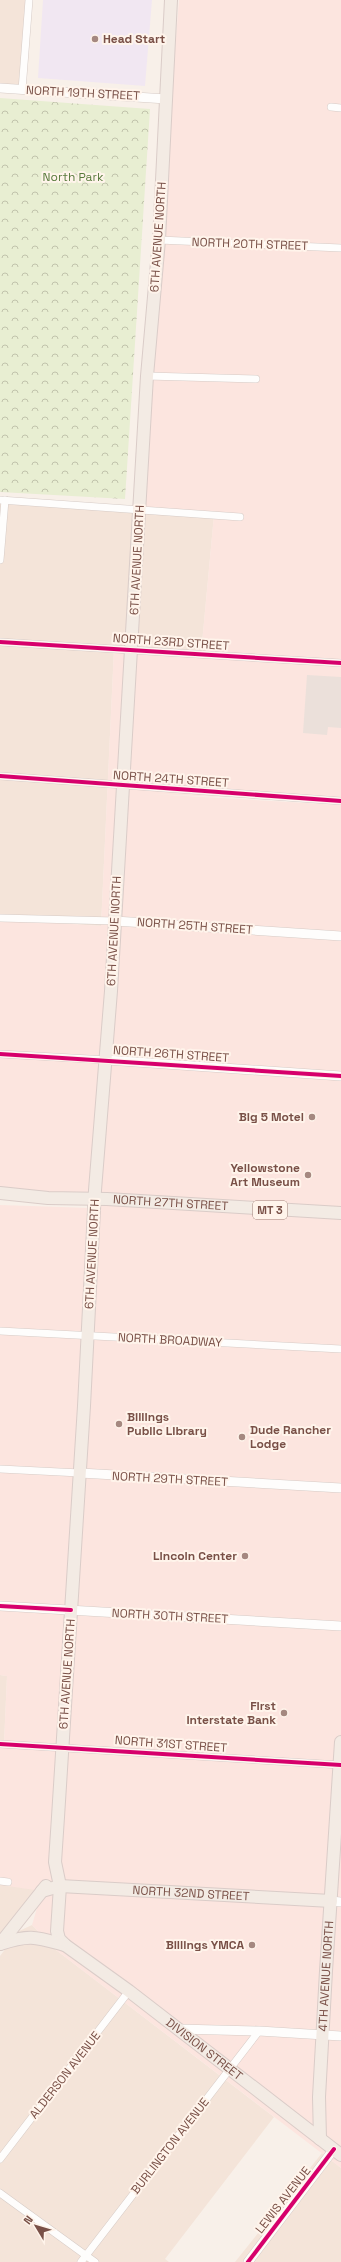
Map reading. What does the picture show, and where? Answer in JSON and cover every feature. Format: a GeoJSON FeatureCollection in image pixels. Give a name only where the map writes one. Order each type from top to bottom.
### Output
{"type":"FeatureCollection","features":[{"type":"Feature","properties":{"kind":"main road","name":"6TH AVENUE NORTH"},"geometry":{"type":"LineString","coordinates":[[65,1945],[59,1939],[57,1931],[60,1886],[55,1862],[80,1474],[95,1199],[107,1060],[147,376],[159,240],[171,0]]}},
{"type":"Feature","properties":{"kind":"main road","name":"NORTH 27TH STREET"},"geometry":{"type":"LineString","coordinates":[[0,1193],[48,1198],[95,1199],[341,1214]]}},
{"type":"Feature","properties":{"kind":"main road","name":"4TH AVENUE NORTH"},"geometry":{"type":"LineString","coordinates":[[320,2139],[319,2097],[323,2034],[336,1901],[341,1742]]}},
{"type":"Feature","properties":{"kind":"main road","name":"6TH AVENUE NORTH"},"geometry":{"type":"LineString","coordinates":[[0,1944],[47,1884],[55,1862]]}},
{"type":"Feature","properties":{"kind":"main road","name":"NORTH 32ND STREET"},"geometry":{"type":"LineString","coordinates":[[42,1891],[60,1886],[336,1901]]}},
{"type":"Feature","properties":{"kind":"main road"},"geometry":{"type":"LineString","coordinates":[[0,1944],[21,1937],[34,1937],[65,1945]]}},
{"type":"Feature","properties":{"kind":"main road","name":"DIVISION STREET"},"geometry":{"type":"LineString","coordinates":[[65,1945],[129,1991],[338,2152]]}},
{"type":"Feature","properties":{"kind":"street"},"geometry":{"type":"LineString","coordinates":[[22,90],[29,0]]}},
{"type":"Feature","properties":{"kind":"street","name":"NORTH 19TH STREET"},"geometry":{"type":"LineString","coordinates":[[0,88],[166,99]]}},
{"type":"Feature","properties":{"kind":"street"},"geometry":{"type":"LineString","coordinates":[[331,107],[341,108]]}},
{"type":"Feature","properties":{"kind":"street","name":"NORTH 20TH STREET"},"geometry":{"type":"LineString","coordinates":[[159,240],[341,248]]}},
{"type":"Feature","properties":{"kind":"street"},"geometry":{"type":"LineString","coordinates":[[147,376],[256,379]]}},
{"type":"Feature","properties":{"kind":"street"},"geometry":{"type":"LineString","coordinates":[[0,560],[2,500],[139,508],[240,517]]}},
{"type":"Feature","properties":{"kind":"street","name":"NORTH 23RD STREET"},"geometry":{"type":"LineString","coordinates":[[0,642],[341,663]]}},
{"type":"Feature","properties":{"kind":"street","name":"NORTH 24TH STREET"},"geometry":{"type":"LineString","coordinates":[[0,776],[341,801]]}},
{"type":"Feature","properties":{"kind":"street","name":"NORTH 25TH STREET"},"geometry":{"type":"LineString","coordinates":[[0,918],[115,921],[341,936]]}},
{"type":"Feature","properties":{"kind":"street","name":"NORTH 26TH STREET"},"geometry":{"type":"LineString","coordinates":[[0,1054],[341,1076]]}},
{"type":"Feature","properties":{"kind":"street","name":"NORTH BROADWAY"},"geometry":{"type":"LineString","coordinates":[[0,1331],[88,1337],[341,1349]]}},
{"type":"Feature","properties":{"kind":"street","name":"NORTH 29TH STREET"},"geometry":{"type":"LineString","coordinates":[[0,1469],[341,1488]]}},
{"type":"Feature","properties":{"kind":"street","name":"NORTH 30TH STREET"},"geometry":{"type":"LineString","coordinates":[[0,1606],[341,1626]]}},
{"type":"Feature","properties":{"kind":"street","name":"NORTH 31ST STREET"},"geometry":{"type":"LineString","coordinates":[[0,1744],[340,1765]]}},
{"type":"Feature","properties":{"kind":"street"},"geometry":{"type":"LineString","coordinates":[[0,1881],[8,1882]]}},
{"type":"Feature","properties":{"kind":"street","name":"ALDERSON AVENUE"},"geometry":{"type":"LineString","coordinates":[[0,2159],[129,1991]]}},
{"type":"Feature","properties":{"kind":"street"},"geometry":{"type":"LineString","coordinates":[[178,2029],[258,2031],[341,2036]]}},
{"type":"Feature","properties":{"kind":"street","name":"BURLINGTON AVENUE"},"geometry":{"type":"LineString","coordinates":[[81,2262],[258,2031]]}},
{"type":"Feature","properties":{"kind":"street","name":"LEWIS AVENUE"},"geometry":{"type":"LineString","coordinates":[[248,2262],[338,2152]]}},
{"type":"Feature","properties":{"kind":"street"},"geometry":{"type":"LineString","coordinates":[[0,2193],[95,2262]]}},
{"type":"Feature","properties":{"kind":"shaded area"},"geometry":{"type":"Polygon","coordinates":[[[0,0],[29,0],[22,90],[0,88],[0,0]]]}},
{"type":"Feature","properties":{"kind":"shaded area","name":"Head Start"},"geometry":{"type":"Polygon","coordinates":[[[43,0],[152,0],[145,86],[38,78],[43,0]]]}},
{"type":"Feature","properties":{"kind":"shaded area"},"geometry":{"type":"Polygon","coordinates":[[[179,0],[341,0],[341,802],[151,794],[341,805],[341,2168],[56,1950],[32,1925],[42,1891],[0,1885],[0,1744],[4,1744],[7,1676],[0,1675],[0,1205],[91,1208],[95,1199],[0,1194],[0,919],[101,926],[114,649],[201,654],[214,515],[139,509],[179,0]]]}},
{"type":"Feature","properties":{"kind":"shaded area"},"geometry":{"type":"Polygon","coordinates":[[[0,502],[214,515],[201,654],[114,649],[101,926],[0,919],[0,502]]]}},
{"type":"Feature","properties":{"kind":"shaded area"},"geometry":{"type":"Polygon","coordinates":[[[307,675],[341,677],[341,728],[328,727],[327,735],[303,733],[307,675]]]}},
{"type":"Feature","properties":{"kind":"shaded area"},"geometry":{"type":"Polygon","coordinates":[[[0,1675],[7,1676],[4,1744],[0,1744],[0,1675]]]}},
{"type":"Feature","properties":{"kind":"shaded area"},"geometry":{"type":"Polygon","coordinates":[[[0,1881],[42,1891],[0,1944],[0,1881]]]}},
{"type":"Feature","properties":{"kind":"shaded area"},"geometry":{"type":"Polygon","coordinates":[[[32,1925],[56,1950],[274,2117],[165,2259],[169,2262],[0,2262],[0,1956],[19,1931],[32,1925]]]}},
{"type":"Feature","properties":{"kind":"shaded area"},"geometry":{"type":"Polygon","coordinates":[[[322,2153],[341,2168],[341,2262],[235,2262],[322,2153]]]}},
{"type":"Feature","properties":{"kind":"green space","name":"North Park"},"geometry":{"type":"Polygon","coordinates":[[[0,98],[150,109],[125,499],[0,492],[0,98]]]}},
{"type":"Feature","properties":{"kind":"cycle path"},"geometry":{"type":"LineString","coordinates":[[0,642],[341,663]]}},
{"type":"Feature","properties":{"kind":"cycle path"},"geometry":{"type":"LineString","coordinates":[[0,776],[341,801]]}},
{"type":"Feature","properties":{"kind":"cycle path"},"geometry":{"type":"LineString","coordinates":[[0,1054],[341,1076]]}},
{"type":"Feature","properties":{"kind":"cycle path"},"geometry":{"type":"LineString","coordinates":[[0,1606],[71,1610]]}},
{"type":"Feature","properties":{"kind":"cycle path"},"geometry":{"type":"LineString","coordinates":[[0,1744],[341,1765]]}},
{"type":"Feature","properties":{"kind":"cycle path"},"geometry":{"type":"LineString","coordinates":[[248,2262],[334,2149]]}},
{"type":"Feature","properties":{"kind":"place","name":"Head Start"},"geometry":{"type":"Point","coordinates":[95,39]}},
{"type":"Feature","properties":{"kind":"place","name":"Big 5 Motel"},"geometry":{"type":"Point","coordinates":[312,1117]}},
{"type":"Feature","properties":{"kind":"place","name":"Yellowstone Art Museum"},"geometry":{"type":"Point","coordinates":[308,1175]}},
{"type":"Feature","properties":{"kind":"place","name":"Billings Public Library"},"geometry":{"type":"Point","coordinates":[119,1424]}},
{"type":"Feature","properties":{"kind":"place","name":"Dude Rancher Lodge"},"geometry":{"type":"Point","coordinates":[242,1437]}},
{"type":"Feature","properties":{"kind":"place","name":"Lincoln Center"},"geometry":{"type":"Point","coordinates":[245,1556]}},
{"type":"Feature","properties":{"kind":"place","name":"First Interstate Bank"},"geometry":{"type":"Point","coordinates":[284,1713]}},
{"type":"Feature","properties":{"kind":"place","name":"Billings YMCA"},"geometry":{"type":"Point","coordinates":[252,1945]}}]}
